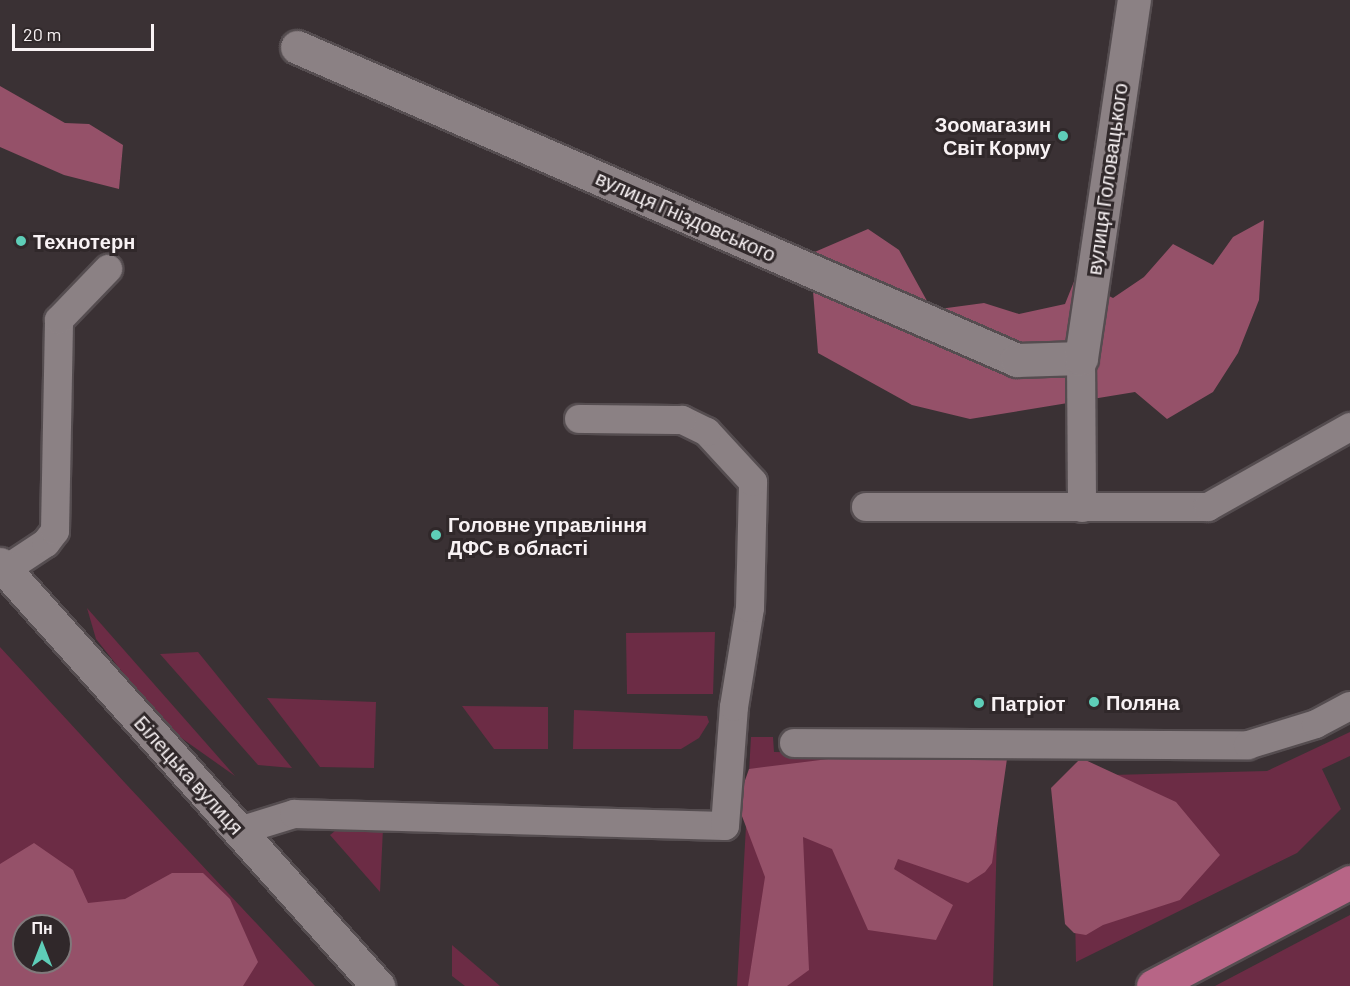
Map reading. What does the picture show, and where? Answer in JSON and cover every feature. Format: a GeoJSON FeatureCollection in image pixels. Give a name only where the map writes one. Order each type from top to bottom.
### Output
{"type":"FeatureCollection","features":[{"type":"Feature","properties":{"kind":"main road"},"geometry":{"type":"LineString","coordinates":[[1153,986],[1350,882]]}},
{"type":"Feature","properties":{"kind":"street","name":"вулиця Головацького"},"geometry":{"type":"LineString","coordinates":[[1081,358],[1134,0]]}},
{"type":"Feature","properties":{"kind":"street","name":"вулиця Гніздовського"},"geometry":{"type":"LineString","coordinates":[[297,46],[1017,360],[1081,358]]}},
{"type":"Feature","properties":{"kind":"street","name":"Білецька вулиця"},"geometry":{"type":"LineString","coordinates":[[2,567],[378,986]]}},
{"type":"Feature","properties":{"kind":"lane"},"geometry":{"type":"LineString","coordinates":[[2,567],[46,543],[55,531],[59,320],[108,269]]}},
{"type":"Feature","properties":{"kind":"lane"},"geometry":{"type":"LineString","coordinates":[[1081,358],[1082,508]]}},
{"type":"Feature","properties":{"kind":"lane"},"geometry":{"type":"LineString","coordinates":[[239,831],[294,814],[725,826],[734,707],[750,608],[753,482],[707,432],[682,420],[579,419]]}},
{"type":"Feature","properties":{"kind":"lane"},"geometry":{"type":"LineString","coordinates":[[866,507],[1208,507],[1350,427]]}},
{"type":"Feature","properties":{"kind":"lane"},"geometry":{"type":"LineString","coordinates":[[794,743],[1248,745],[1316,724],[1350,705]]}},
{"type":"Feature","properties":{"kind":"shaded area"},"geometry":{"type":"Polygon","coordinates":[[[0,86],[65,123],[89,124],[123,145],[119,189],[64,175],[0,147],[0,86]]]}},
{"type":"Feature","properties":{"kind":"shaded area"},"geometry":{"type":"Polygon","coordinates":[[[1264,220],[1259,300],[1238,353],[1213,392],[1167,419],[1135,392],[970,419],[912,405],[818,353],[810,254],[868,229],[899,250],[932,310],[984,303],[1019,314],[1065,304],[1075,279],[1113,298],[1144,277],[1173,244],[1213,265],[1233,237],[1264,220]]]}},
{"type":"Feature","properties":{"kind":"shaded area"},"geometry":{"type":"Polygon","coordinates":[[[87,608],[235,776],[177,735],[147,703],[96,639],[87,608]]]}},
{"type":"Feature","properties":{"kind":"shaded area"},"geometry":{"type":"Polygon","coordinates":[[[715,632],[713,694],[627,694],[626,633],[715,632]]]}},
{"type":"Feature","properties":{"kind":"shaded area"},"geometry":{"type":"Polygon","coordinates":[[[0,647],[126,784],[315,986],[0,986],[0,647]]]}},
{"type":"Feature","properties":{"kind":"shaded area"},"geometry":{"type":"Polygon","coordinates":[[[198,652],[292,768],[258,765],[160,654],[198,652]]]}},
{"type":"Feature","properties":{"kind":"shaded area"},"geometry":{"type":"Polygon","coordinates":[[[267,698],[376,702],[374,768],[320,767],[267,698]]]}},
{"type":"Feature","properties":{"kind":"shaded area"},"geometry":{"type":"Polygon","coordinates":[[[462,706],[548,707],[548,749],[494,749],[462,706]]]}},
{"type":"Feature","properties":{"kind":"shaded area"},"geometry":{"type":"Polygon","coordinates":[[[574,710],[707,716],[709,722],[699,738],[681,749],[573,749],[574,710]]]}},
{"type":"Feature","properties":{"kind":"shaded area"},"geometry":{"type":"Polygon","coordinates":[[[1350,732],[1350,756],[1322,769],[1341,809],[1297,853],[1076,962],[1072,776],[1267,771],[1350,732]]]}},
{"type":"Feature","properties":{"kind":"shaded area"},"geometry":{"type":"Polygon","coordinates":[[[751,737],[773,737],[774,752],[999,755],[993,986],[737,986],[751,737]]]}},
{"type":"Feature","properties":{"kind":"shaded area"},"geometry":{"type":"Polygon","coordinates":[[[1003,737],[1009,745],[992,863],[985,872],[968,883],[898,859],[894,869],[953,905],[936,940],[868,930],[832,849],[803,837],[809,970],[787,986],[748,986],[765,877],[737,803],[749,769],[1003,737]]]}},
{"type":"Feature","properties":{"kind":"shaded area"},"geometry":{"type":"Polygon","coordinates":[[[1081,758],[1176,802],[1220,855],[1180,900],[1103,925],[1086,935],[1074,933],[1065,924],[1051,788],[1081,758]]]}},
{"type":"Feature","properties":{"kind":"shaded area"},"geometry":{"type":"Polygon","coordinates":[[[341,826],[383,828],[380,892],[330,835],[341,826]]]}},
{"type":"Feature","properties":{"kind":"shaded area"},"geometry":{"type":"Polygon","coordinates":[[[34,843],[73,870],[88,903],[125,899],[172,873],[203,873],[230,899],[258,962],[243,986],[0,986],[0,864],[34,843]]]}},
{"type":"Feature","properties":{"kind":"shaded area"},"geometry":{"type":"Polygon","coordinates":[[[1350,915],[1350,986],[1215,986],[1350,915]]]}},
{"type":"Feature","properties":{"kind":"shaded area"},"geometry":{"type":"Polygon","coordinates":[[[452,945],[500,986],[465,986],[452,976],[452,945]]]}},
{"type":"Feature","properties":{"kind":"place","name":"Зоомагазин Світ Корму"},"geometry":{"type":"Point","coordinates":[1063,136]}},
{"type":"Feature","properties":{"kind":"place","name":"Технотерн"},"geometry":{"type":"Point","coordinates":[21,241]}},
{"type":"Feature","properties":{"kind":"place","name":"Головне управління ДФС в області"},"geometry":{"type":"Point","coordinates":[436,535]}},
{"type":"Feature","properties":{"kind":"place","name":"Поляна"},"geometry":{"type":"Point","coordinates":[1094,702]}},
{"type":"Feature","properties":{"kind":"place","name":"Патріот"},"geometry":{"type":"Point","coordinates":[979,703]}}]}
